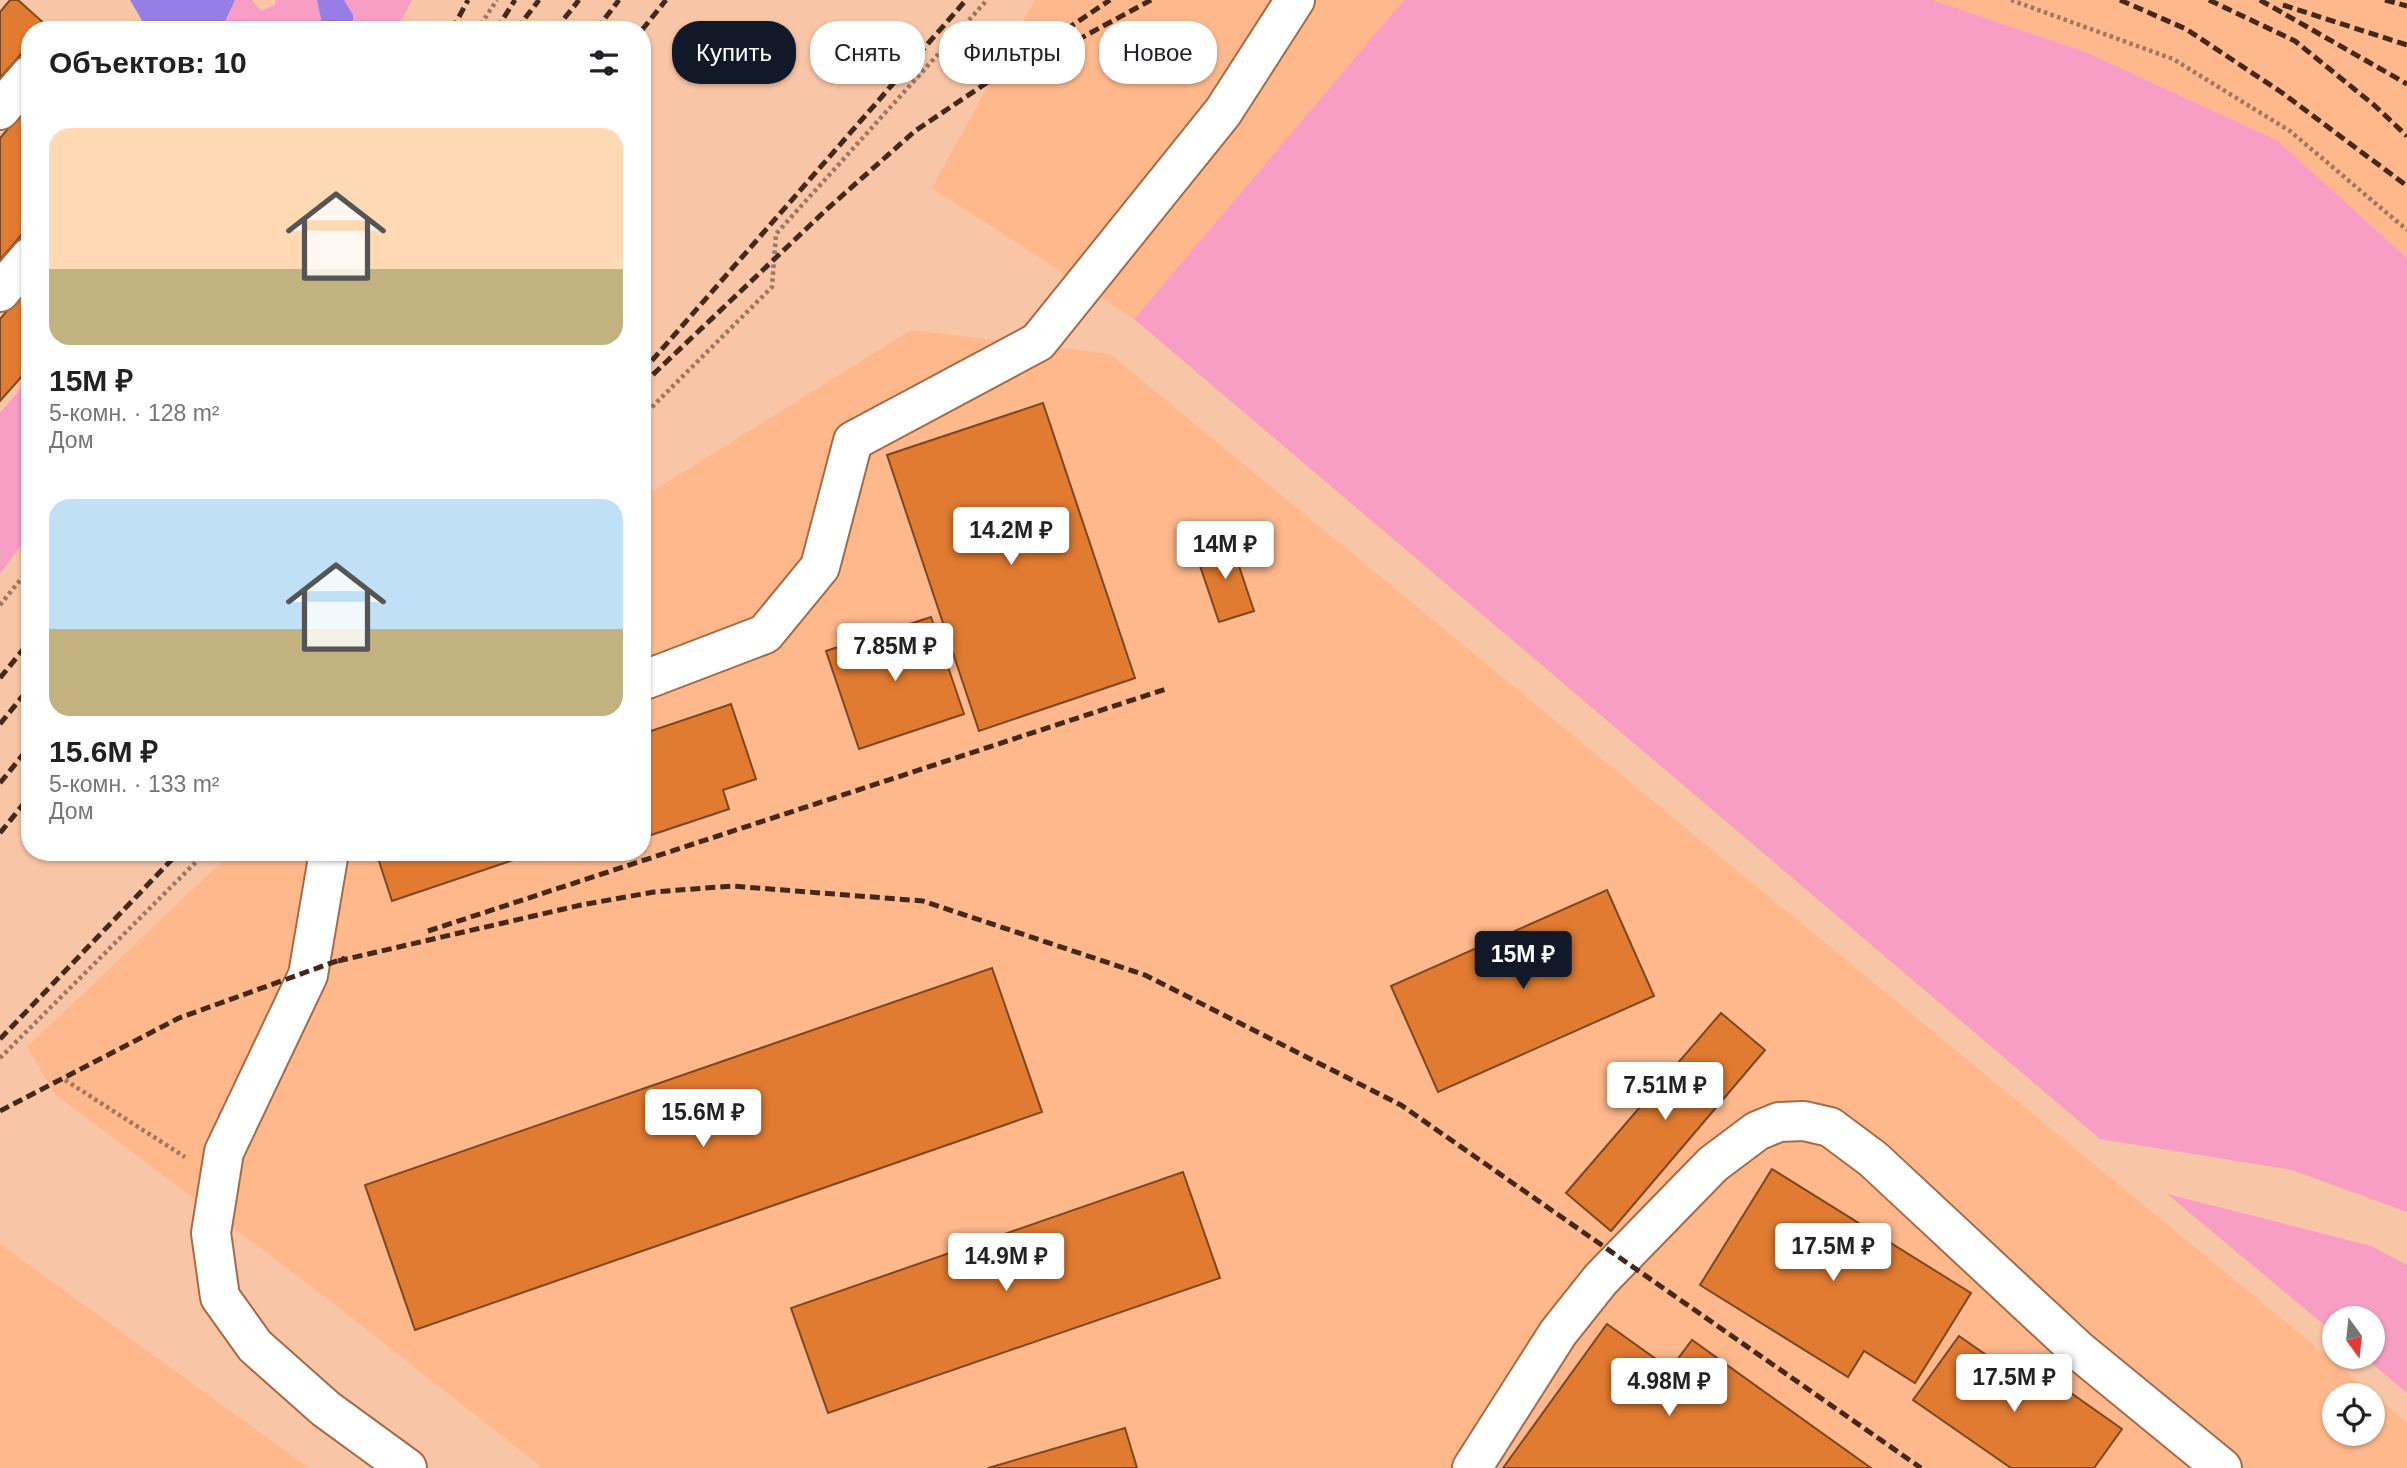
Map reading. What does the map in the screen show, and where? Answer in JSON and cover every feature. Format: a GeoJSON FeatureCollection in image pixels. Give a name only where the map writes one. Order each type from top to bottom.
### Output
{"type":"FeatureCollection","features":[{"type":"Feature","properties":{"kind":"lane"},"geometry":{"type":"LineString","coordinates":[[651,678],[765,634],[820,567],[853,441],[1038,342],[1223,112],[1295,0]]}},
{"type":"Feature","properties":{"kind":"lane"},"geometry":{"type":"LineString","coordinates":[[0,110],[21,86]]}},
{"type":"Feature","properties":{"kind":"lane"},"geometry":{"type":"LineString","coordinates":[[0,292],[21,268]]}},
{"type":"Feature","properties":{"kind":"lane"},"geometry":{"type":"LineString","coordinates":[[327,861],[308,975],[224,1152],[211,1234],[220,1297],[255,1346],[326,1409],[407,1468]]}},
{"type":"Feature","properties":{"kind":"lane"},"geometry":{"type":"LineString","coordinates":[[1472,1468],[1558,1333],[1601,1279],[1713,1164],[1757,1130],[1779,1122],[1804,1121],[1830,1128],[1873,1159],[2078,1350],[2222,1468]]}},
{"type":"Feature","properties":{"kind":"path"},"geometry":{"type":"LineString","coordinates":[[483,21],[497,0]]}},
{"type":"Feature","properties":{"kind":"path"},"geometry":{"type":"LineString","coordinates":[[651,407],[772,287],[776,234],[987,0]]}},
{"type":"Feature","properties":{"kind":"path"},"geometry":{"type":"LineString","coordinates":[[2011,0],[2173,59],[2290,131],[2407,230]]}},
{"type":"Feature","properties":{"kind":"path"},"geometry":{"type":"LineString","coordinates":[[0,605],[21,579]]}},
{"type":"Feature","properties":{"kind":"path"},"geometry":{"type":"LineString","coordinates":[[0,1058],[197,861]]}},
{"type":"Feature","properties":{"kind":"path"},"geometry":{"type":"LineString","coordinates":[[65,1080],[220,1179]]}},
{"type":"Feature","properties":{"kind":"shaded area"},"geometry":{"type":"Polygon","coordinates":[[[130,0],[235,0],[225,21],[142,21],[130,0]]]}},
{"type":"Feature","properties":{"kind":"shaded area"},"geometry":{"type":"Polygon","coordinates":[[[235,0],[252,0],[261,11],[275,5],[276,0],[317,0],[321,19],[321,21],[225,21],[235,0]]]}},
{"type":"Feature","properties":{"kind":"shaded area"},"geometry":{"type":"Polygon","coordinates":[[[317,0],[344,0],[353,15],[353,21],[321,19],[317,0]]]}},
{"type":"Feature","properties":{"kind":"shaded area"},"geometry":{"type":"Polygon","coordinates":[[[344,0],[412,0],[401,21],[353,21],[353,15],[344,0]]]}},
{"type":"Feature","properties":{"kind":"shaded area"},"geometry":{"type":"Polygon","coordinates":[[[1035,0],[1404,0],[1134,319],[932,188],[989,84],[1085,84],[1085,21],[1023,21],[1035,0]]]}},
{"type":"Feature","properties":{"kind":"shaded area"},"geometry":{"type":"Polygon","coordinates":[[[1404,0],[1932,0],[2086,52],[2278,141],[2407,258],[2407,1212],[2292,1170],[2100,1139],[1134,319],[1404,0]]]}},
{"type":"Feature","properties":{"kind":"shaded area"},"geometry":{"type":"Polygon","coordinates":[[[1932,0],[2407,0],[2407,258],[2278,141],[2086,52],[1932,0]]]}},
{"type":"Feature","properties":{"kind":"shaded area"},"geometry":{"type":"Polygon","coordinates":[[[911,330],[1110,354],[2322,1352],[2322,1369],[2343,1369],[2360,1383],[2322,1383],[2322,1446],[2385,1446],[2385,1404],[2407,1422],[2407,1468],[543,1468],[307,1283],[56,1095],[27,1047],[223,861],[651,861],[651,492],[911,330]]]}},
{"type":"Feature","properties":{"kind":"shaded area"},"geometry":{"type":"Polygon","coordinates":[[[21,388],[21,545],[0,574],[0,413],[21,388]]]}},
{"type":"Feature","properties":{"kind":"shaded area"},"geometry":{"type":"Polygon","coordinates":[[[2167,1194],[2371,1246],[2407,1265],[2407,1393],[2378,1369],[2385,1369],[2385,1306],[2322,1306],[2322,1323],[2167,1194]]]}},
{"type":"Feature","properties":{"kind":"shaded area"},"geometry":{"type":"Polygon","coordinates":[[[0,1244],[309,1468],[0,1468],[0,1244]]]}},
{"type":"Feature","properties":{"kind":"building"},"geometry":{"type":"Polygon","coordinates":[[[10,0],[18,0],[42,21],[21,21],[21,54],[0,78],[0,12],[10,0]]]}},
{"type":"Feature","properties":{"kind":"building"},"geometry":{"type":"Polygon","coordinates":[[[21,114],[21,236],[0,260],[0,138],[21,114]]]}},
{"type":"Feature","properties":{"kind":"building"},"geometry":{"type":"Polygon","coordinates":[[[21,294],[21,377],[0,401],[0,319],[21,294]]]}},
{"type":"Feature","properties":{"kind":"building"},"geometry":{"type":"Polygon","coordinates":[[[1043,403],[1135,678],[979,731],[887,455],[1043,403]]]}},
{"type":"Feature","properties":{"kind":"building"},"geometry":{"type":"Polygon","coordinates":[[[1230,539],[1254,611],[1219,622],[1195,551],[1230,539]]]}},
{"type":"Feature","properties":{"kind":"building"},"geometry":{"type":"Polygon","coordinates":[[[931,617],[964,714],[859,749],[826,651],[931,617]]]}},
{"type":"Feature","properties":{"kind":"building"},"geometry":{"type":"Polygon","coordinates":[[[731,704],[756,779],[723,790],[729,809],[651,835],[651,731],[731,704]]]}},
{"type":"Feature","properties":{"kind":"building"},"geometry":{"type":"Polygon","coordinates":[[[379,861],[510,861],[392,901],[379,861]]]}},
{"type":"Feature","properties":{"kind":"building"},"geometry":{"type":"Polygon","coordinates":[[[1607,890],[1654,996],[1438,1092],[1391,986],[1607,890]]]}},
{"type":"Feature","properties":{"kind":"building"},"geometry":{"type":"Polygon","coordinates":[[[992,968],[1042,1112],[415,1330],[365,1185],[992,968]]]}},
{"type":"Feature","properties":{"kind":"building"},"geometry":{"type":"Polygon","coordinates":[[[1721,1013],[1765,1050],[1611,1231],[1566,1193],[1721,1013]]]}},
{"type":"Feature","properties":{"kind":"building"},"geometry":{"type":"Polygon","coordinates":[[[1772,1169],[1971,1293],[1915,1383],[1864,1351],[1848,1377],[1700,1285],[1772,1169]]]}},
{"type":"Feature","properties":{"kind":"building"},"geometry":{"type":"Polygon","coordinates":[[[1183,1172],[1220,1278],[828,1413],[791,1308],[1183,1172]]]}},
{"type":"Feature","properties":{"kind":"building"},"geometry":{"type":"Polygon","coordinates":[[[1607,1324],[1670,1369],[1692,1340],[1871,1468],[1503,1468],[1607,1324]]]}},
{"type":"Feature","properties":{"kind":"building"},"geometry":{"type":"Polygon","coordinates":[[[1959,1336],[2048,1398],[2058,1384],[2122,1429],[2094,1468],[2011,1468],[1913,1400],[1959,1336]]]}},
{"type":"Feature","properties":{"kind":"building"},"geometry":{"type":"Polygon","coordinates":[[[1125,1428],[1137,1468],[988,1468],[1125,1428]]]}},
{"type":"Feature","properties":{"kind":"railway"},"geometry":{"type":"LineString","coordinates":[[457,21],[468,0]]}},
{"type":"Feature","properties":{"kind":"railway"},"geometry":{"type":"LineString","coordinates":[[502,21],[515,0]]}},
{"type":"Feature","properties":{"kind":"railway"},"geometry":{"type":"LineString","coordinates":[[523,21],[539,0]]}},
{"type":"Feature","properties":{"kind":"railway"},"geometry":{"type":"LineString","coordinates":[[562,21],[579,0]]}},
{"type":"Feature","properties":{"kind":"railway"},"geometry":{"type":"LineString","coordinates":[[603,21],[619,0]]}},
{"type":"Feature","properties":{"kind":"railway"},"geometry":{"type":"LineString","coordinates":[[649,21],[666,0]]}},
{"type":"Feature","properties":{"kind":"railway"},"geometry":{"type":"LineString","coordinates":[[651,362],[966,0]]}},
{"type":"Feature","properties":{"kind":"railway"},"geometry":{"type":"LineString","coordinates":[[651,376],[826,210],[915,131],[1110,0]]}},
{"type":"Feature","properties":{"kind":"railway"},"geometry":{"type":"LineString","coordinates":[[1085,36],[1151,0]]}},
{"type":"Feature","properties":{"kind":"railway"},"geometry":{"type":"LineString","coordinates":[[2120,0],[2186,29],[2281,92],[2407,186]]}},
{"type":"Feature","properties":{"kind":"railway"},"geometry":{"type":"LineString","coordinates":[[2209,0],[2295,41],[2374,105],[2407,136]]}},
{"type":"Feature","properties":{"kind":"railway"},"geometry":{"type":"LineString","coordinates":[[2260,0],[2407,84]]}},
{"type":"Feature","properties":{"kind":"railway"},"geometry":{"type":"LineString","coordinates":[[2385,0],[2407,6]]}},
{"type":"Feature","properties":{"kind":"railway"},"geometry":{"type":"LineString","coordinates":[[2283,5],[2407,45]]}},
{"type":"Feature","properties":{"kind":"railway"},"geometry":{"type":"LineString","coordinates":[[0,678],[21,652]]}},
{"type":"Feature","properties":{"kind":"railway"},"geometry":{"type":"LineString","coordinates":[[651,858],[1169,688]]}},
{"type":"Feature","properties":{"kind":"railway"},"geometry":{"type":"LineString","coordinates":[[0,724],[21,698]]}},
{"type":"Feature","properties":{"kind":"railway"},"geometry":{"type":"LineString","coordinates":[[0,783],[21,757]]}},
{"type":"Feature","properties":{"kind":"railway"},"geometry":{"type":"LineString","coordinates":[[0,833],[21,807]]}},
{"type":"Feature","properties":{"kind":"railway"},"geometry":{"type":"LineString","coordinates":[[0,1039],[170,861]]}},
{"type":"Feature","properties":{"kind":"railway"},"geometry":{"type":"LineString","coordinates":[[428,931],[641,861]]}},
{"type":"Feature","properties":{"kind":"railway"},"geometry":{"type":"LineString","coordinates":[[338,961],[581,905],[654,892],[732,886],[923,901],[1145,975],[1401,1105],[1921,1468]]}},
{"type":"Feature","properties":{"kind":"railway"},"geometry":{"type":"LineString","coordinates":[[0,1111],[179,1018],[345,958]]}}]}
